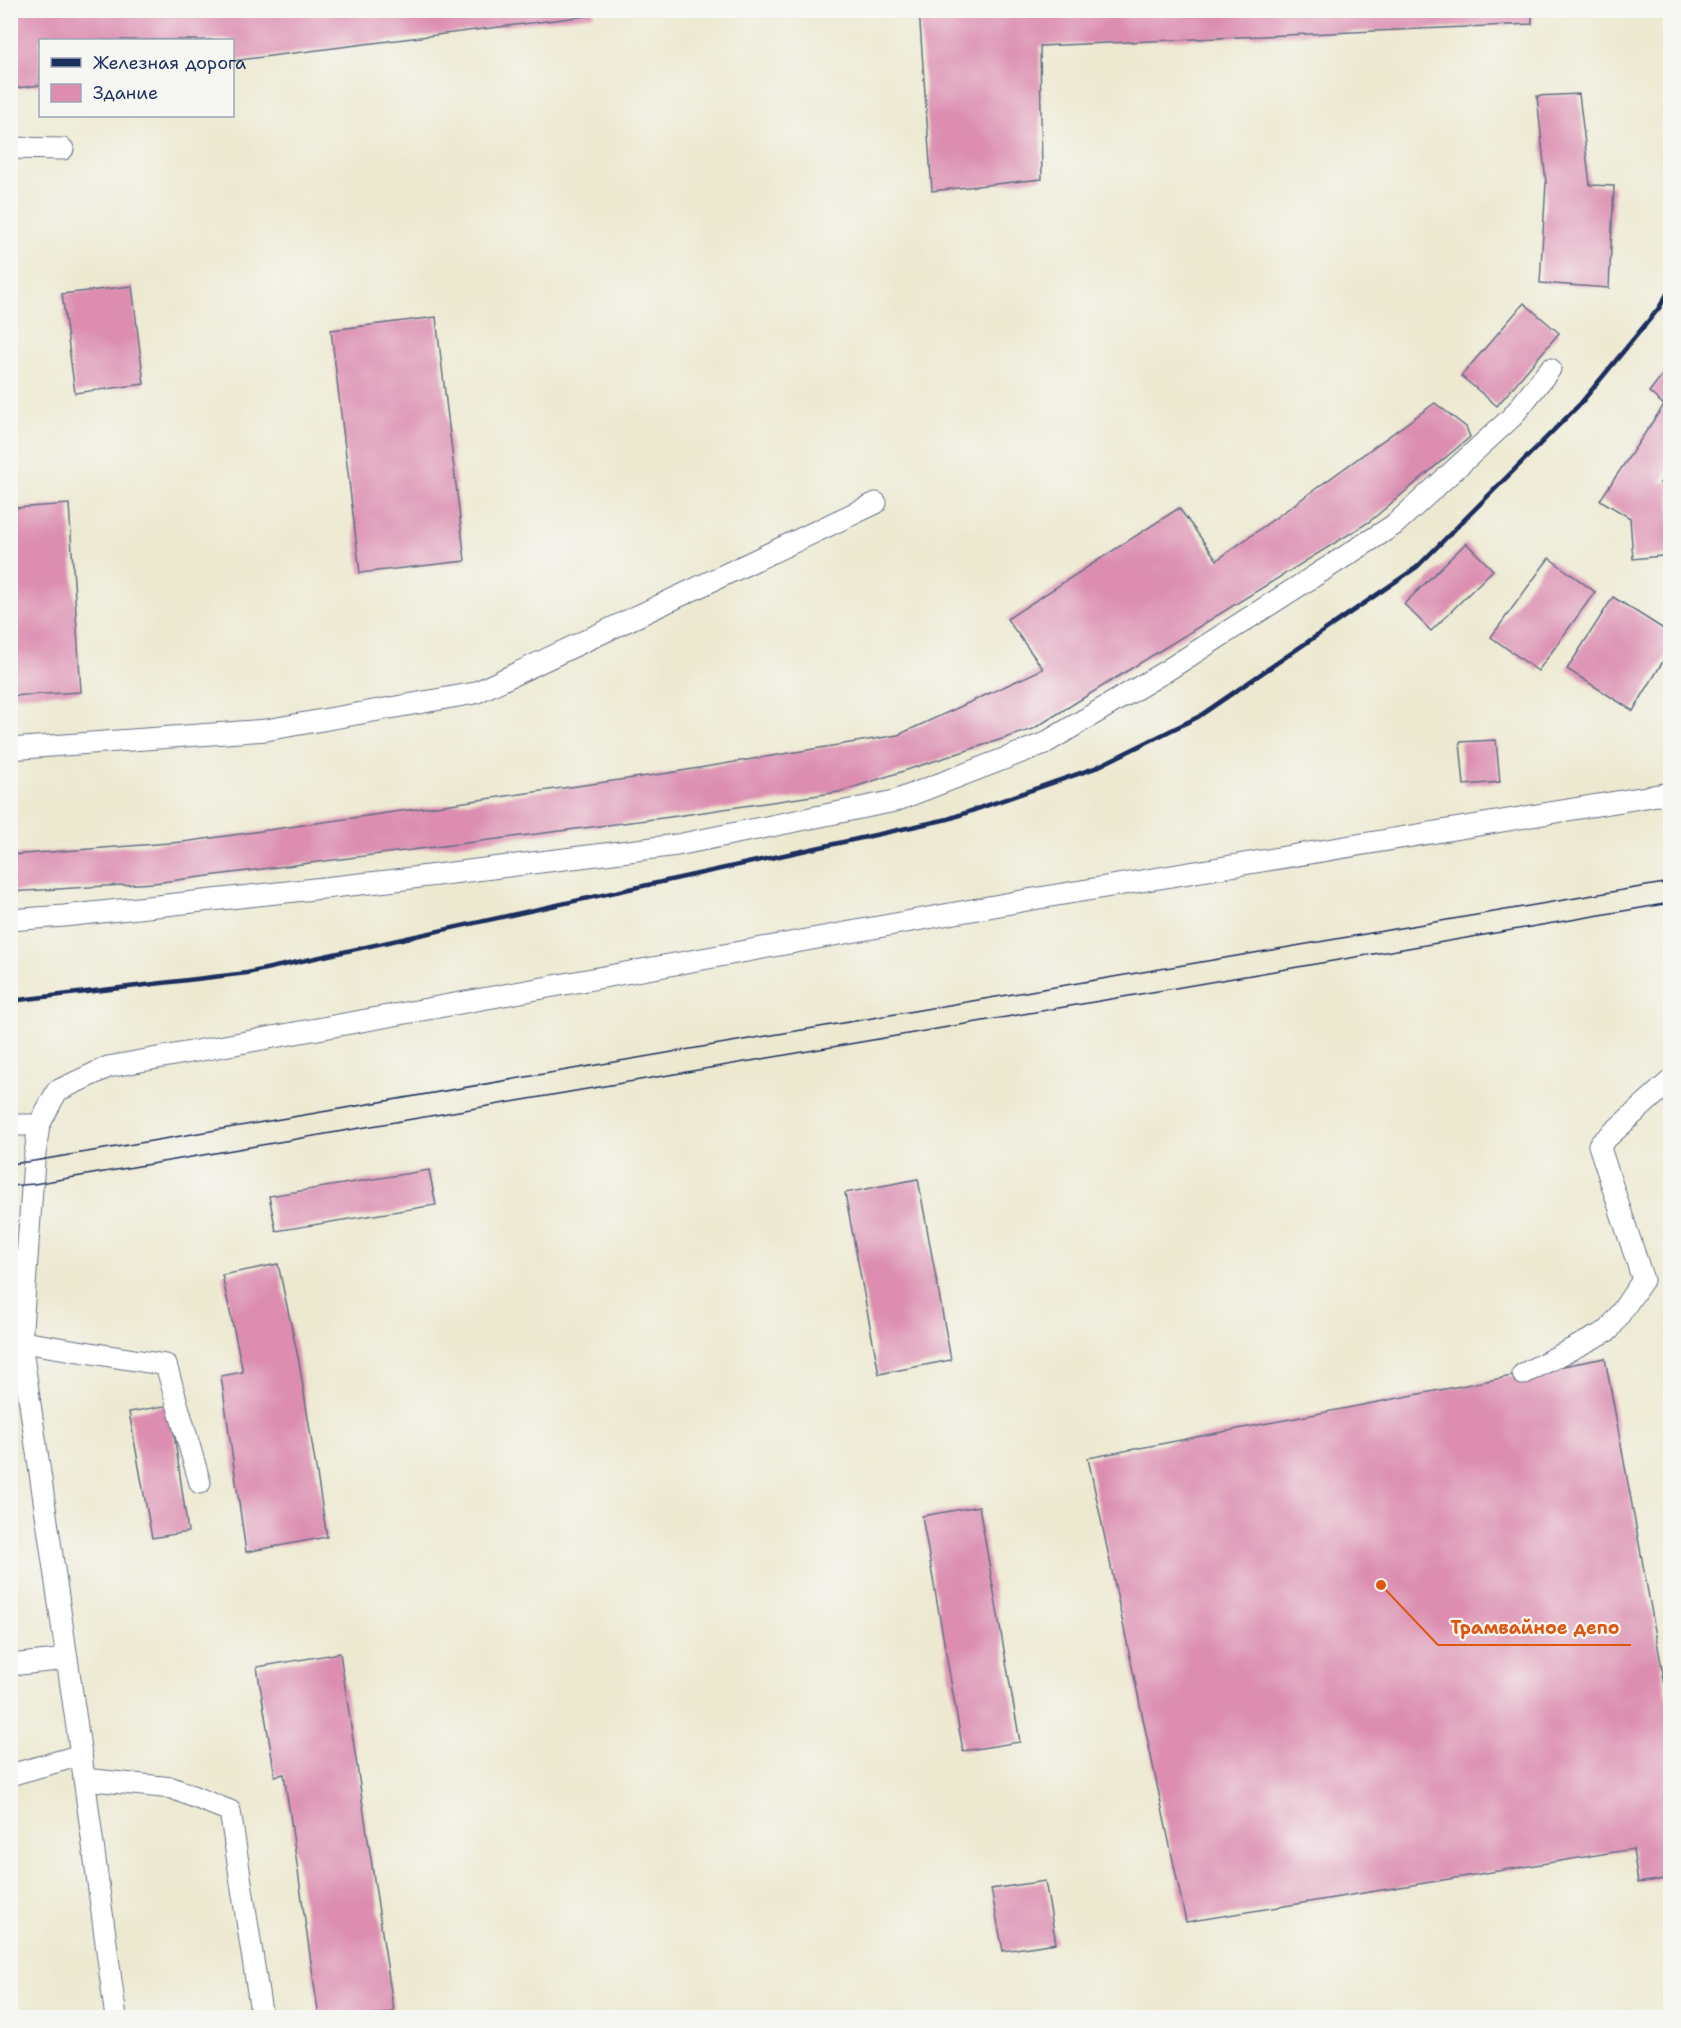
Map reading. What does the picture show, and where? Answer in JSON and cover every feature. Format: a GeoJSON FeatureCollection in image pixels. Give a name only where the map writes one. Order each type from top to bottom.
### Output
{"type":"FeatureCollection","features":[{"type":"Feature","properties":{"kind":"lane"},"geometry":{"type":"LineString","coordinates":[[10,148],[63,149]]}},
{"type":"Feature","properties":{"kind":"lane"},"geometry":{"type":"LineString","coordinates":[[10,920],[376,882],[677,845],[894,801],[1045,743],[1166,671],[1394,525],[1512,417],[1550,369]]}},
{"type":"Feature","properties":{"kind":"lane"},"geometry":{"type":"LineString","coordinates":[[10,748],[266,730],[475,693],[876,503]]}},
{"type":"Feature","properties":{"kind":"lane"},"geometry":{"type":"LineString","coordinates":[[116,2018],[67,1659],[16,1341],[39,1125],[57,1090],[108,1067],[1027,900],[1670,797]]}},
{"type":"Feature","properties":{"kind":"lane"},"geometry":{"type":"LineString","coordinates":[[1523,1374],[1609,1330],[1643,1280],[1599,1145],[1671,1081]]}},
{"type":"Feature","properties":{"kind":"lane"},"geometry":{"type":"LineString","coordinates":[[10,1125],[39,1125]]}},
{"type":"Feature","properties":{"kind":"lane"},"geometry":{"type":"LineString","coordinates":[[16,1341],[166,1365],[200,1483]]}},
{"type":"Feature","properties":{"kind":"lane"},"geometry":{"type":"LineString","coordinates":[[10,1665],[67,1659]]}},
{"type":"Feature","properties":{"kind":"lane"},"geometry":{"type":"LineString","coordinates":[[10,1775],[81,1755]]}},
{"type":"Feature","properties":{"kind":"lane"},"geometry":{"type":"LineString","coordinates":[[84,1779],[172,1788],[230,1811],[262,2018]]}},
{"type":"Feature","properties":{"kind":"building"},"geometry":{"type":"Polygon","coordinates":[[[10,10],[593,10],[594,15],[234,61],[234,39],[39,39],[39,85],[10,89],[10,10]]]}},
{"type":"Feature","properties":{"kind":"building"},"geometry":{"type":"Polygon","coordinates":[[[919,10],[1532,10],[1532,24],[1040,46],[1042,179],[932,191],[919,10]]]}},
{"type":"Feature","properties":{"kind":"building"},"geometry":{"type":"Polygon","coordinates":[[[1579,94],[1590,185],[1614,186],[1609,288],[1540,283],[1546,183],[1537,96],[1579,94]]]}},
{"type":"Feature","properties":{"kind":"building"},"geometry":{"type":"Polygon","coordinates":[[[132,286],[144,384],[75,393],[62,294],[132,286]]]}},
{"type":"Feature","properties":{"kind":"building"},"geometry":{"type":"Polygon","coordinates":[[[1524,303],[1559,333],[1497,406],[1461,376],[1524,303]]]}},
{"type":"Feature","properties":{"kind":"building"},"geometry":{"type":"Polygon","coordinates":[[[436,317],[465,561],[360,573],[331,330],[436,317]]]}},
{"type":"Feature","properties":{"kind":"building"},"geometry":{"type":"Polygon","coordinates":[[[1670,365],[1670,469],[1660,483],[1670,481],[1670,555],[1633,559],[1630,518],[1600,500],[1664,405],[1649,392],[1670,365]]]}},
{"type":"Feature","properties":{"kind":"building"},"geometry":{"type":"Polygon","coordinates":[[[1435,403],[1466,427],[1470,437],[1369,522],[1033,729],[839,792],[670,817],[154,883],[10,892],[10,855],[183,842],[669,773],[898,735],[1043,669],[1007,619],[1179,508],[1217,560],[1435,403]]]}},
{"type":"Feature","properties":{"kind":"building"},"geometry":{"type":"Polygon","coordinates":[[[10,462],[12,462],[15,508],[69,504],[81,692],[10,696],[10,462]]]}},
{"type":"Feature","properties":{"kind":"building"},"geometry":{"type":"Polygon","coordinates":[[[1466,543],[1493,570],[1431,631],[1404,604],[1466,543]]]}},
{"type":"Feature","properties":{"kind":"building"},"geometry":{"type":"Polygon","coordinates":[[[1549,558],[1595,592],[1538,671],[1491,637],[1549,558]]]}},
{"type":"Feature","properties":{"kind":"building"},"geometry":{"type":"Polygon","coordinates":[[[1613,597],[1670,633],[1670,650],[1633,711],[1567,669],[1613,597]]]}},
{"type":"Feature","properties":{"kind":"building"},"geometry":{"type":"Polygon","coordinates":[[[1496,740],[1500,782],[1464,785],[1460,742],[1496,740]]]}},
{"type":"Feature","properties":{"kind":"building"},"geometry":{"type":"Polygon","coordinates":[[[429,1170],[436,1205],[276,1231],[269,1196],[429,1170]]]}},
{"type":"Feature","properties":{"kind":"building"},"geometry":{"type":"Polygon","coordinates":[[[918,1179],[951,1360],[879,1374],[845,1193],[918,1179]]]}},
{"type":"Feature","properties":{"kind":"building"},"geometry":{"type":"Polygon","coordinates":[[[278,1264],[299,1362],[327,1537],[246,1552],[221,1376],[243,1372],[222,1275],[278,1264]]]}},
{"type":"Feature","properties":{"kind":"building"},"geometry":{"type":"Polygon","coordinates":[[[1605,1358],[1670,1712],[1670,1878],[1638,1883],[1633,1849],[1186,1922],[1088,1458],[1605,1358]]]}},
{"type":"Feature","properties":{"kind":"building"},"geometry":{"type":"Polygon","coordinates":[[[170,1405],[188,1532],[152,1538],[129,1412],[170,1405]]]}},
{"type":"Feature","properties":{"kind":"building"},"geometry":{"type":"Polygon","coordinates":[[[979,1506],[1020,1742],[963,1751],[922,1516],[979,1506]]]}},
{"type":"Feature","properties":{"kind":"building"},"geometry":{"type":"Polygon","coordinates":[[[340,1653],[394,2012],[360,2018],[319,2018],[284,1774],[275,1776],[257,1667],[340,1653]]]}},
{"type":"Feature","properties":{"kind":"building"},"geometry":{"type":"Polygon","coordinates":[[[1045,1881],[1056,1943],[1003,1951],[991,1889],[1045,1881]]]}},
{"type":"Feature","properties":{"kind":"tram line"},"geometry":{"type":"LineString","coordinates":[[10,1164],[1670,882]]}},
{"type":"Feature","properties":{"kind":"tram line"},"geometry":{"type":"LineString","coordinates":[[10,1186],[34,1184],[1670,903]]}},
{"type":"Feature","properties":{"kind":"railway"},"geometry":{"type":"LineString","coordinates":[[10,1001],[247,973],[948,819],[1095,768],[1198,717],[1417,567],[1581,403],[1659,308],[1670,289]]}},
{"type":"Feature","properties":{"kind":"place","name":"Трамвайное депо"},"geometry":{"type":"Point","coordinates":[1381,1585]}}]}
